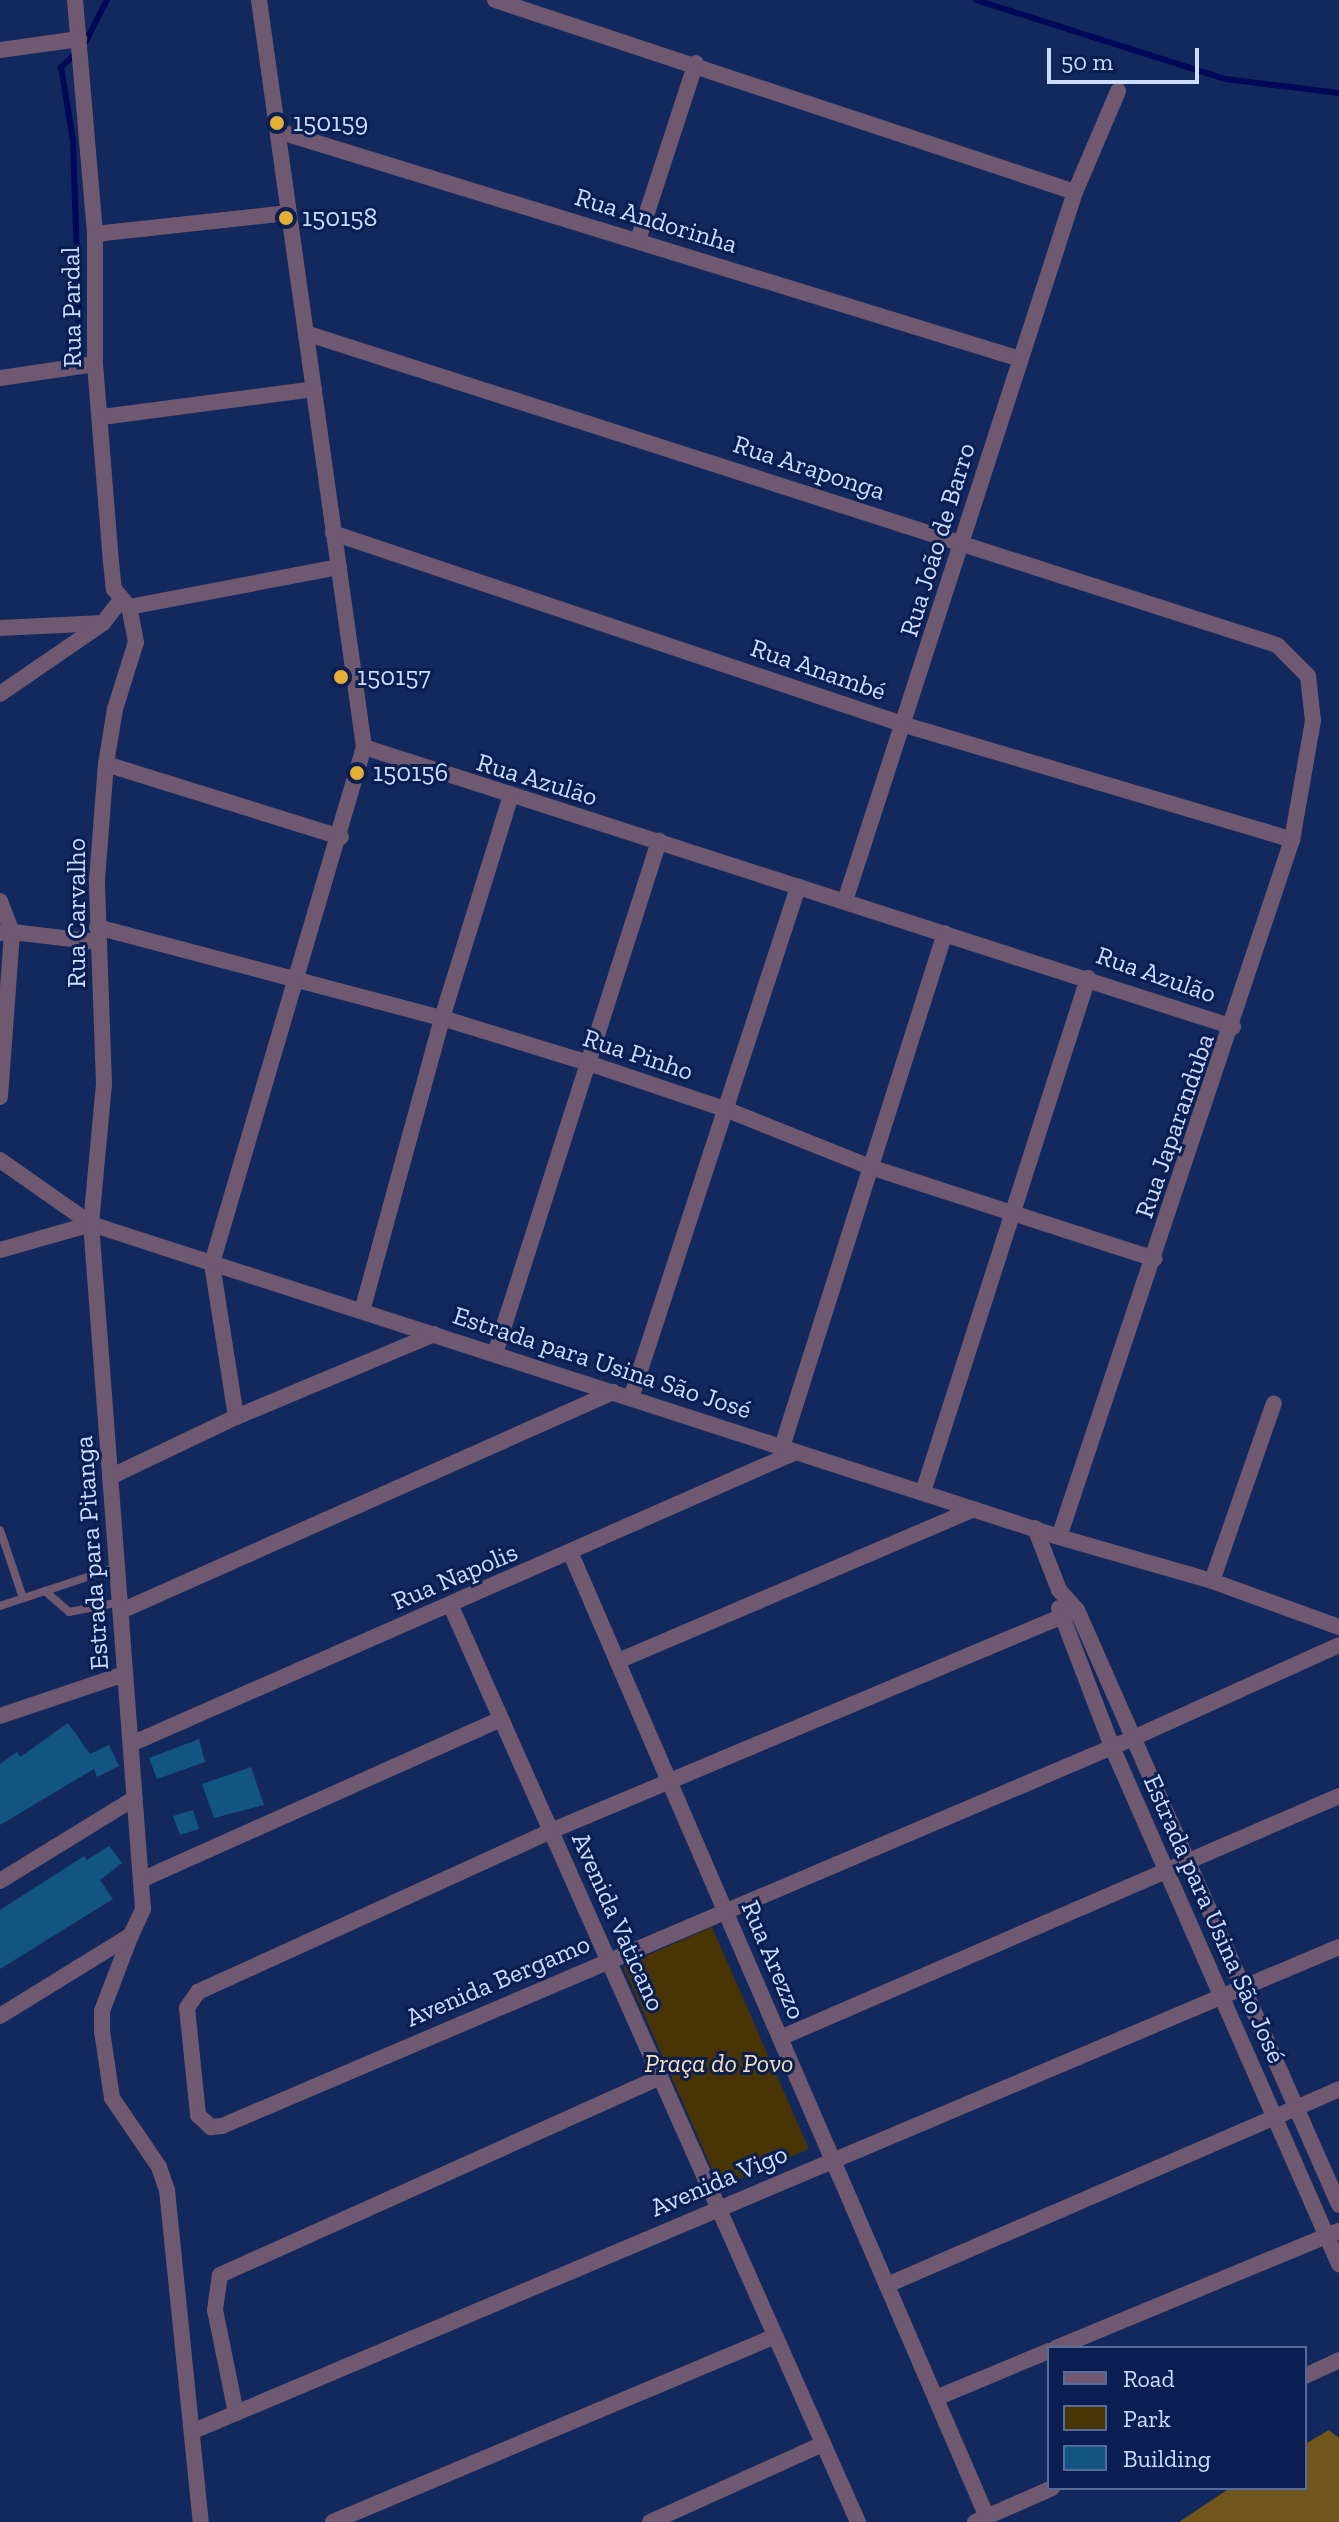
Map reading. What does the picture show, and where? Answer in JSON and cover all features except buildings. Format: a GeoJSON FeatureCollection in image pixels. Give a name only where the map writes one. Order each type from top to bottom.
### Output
{"type":"FeatureCollection","features":[{"type":"Feature","properties":{"kind":"street","name":"Rua Pardal"},"geometry":{"type":"LineString","coordinates":[[75,0],[95,234],[95,364],[102,417],[111,562],[124,604]]}},
{"type":"Feature","properties":{"kind":"street"},"geometry":{"type":"LineString","coordinates":[[236,1417],[212,1263],[294,980],[341,837],[364,747],[259,0]]}},
{"type":"Feature","properties":{"kind":"street"},"geometry":{"type":"LineString","coordinates":[[495,0],[696,63],[1075,192]]}},
{"type":"Feature","properties":{"kind":"street"},"geometry":{"type":"LineString","coordinates":[[0,50],[79,39]]}},
{"type":"Feature","properties":{"kind":"street"},"geometry":{"type":"LineString","coordinates":[[638,240],[696,63]]}},
{"type":"Feature","properties":{"kind":"street","name":"Rua João de Barro"},"geometry":{"type":"LineString","coordinates":[[845,901],[905,725],[961,541],[1075,192],[1118,91]]}},
{"type":"Feature","properties":{"kind":"street","name":"Rua Andorinha"},"geometry":{"type":"LineString","coordinates":[[278,131],[1020,359]]}},
{"type":"Feature","properties":{"kind":"street"},"geometry":{"type":"LineString","coordinates":[[95,234],[288,213]]}},
{"type":"Feature","properties":{"kind":"street","name":"Rua Araponga"},"geometry":{"type":"LineString","coordinates":[[306,333],[961,541],[1277,645],[1294,656]]}},
{"type":"Feature","properties":{"kind":"street"},"geometry":{"type":"LineString","coordinates":[[0,378],[95,364]]}},
{"type":"Feature","properties":{"kind":"street"},"geometry":{"type":"LineString","coordinates":[[102,417],[314,389]]}},
{"type":"Feature","properties":{"kind":"street","name":"Rua Anambé"},"geometry":{"type":"LineString","coordinates":[[333,533],[905,725],[1292,840]]}},
{"type":"Feature","properties":{"kind":"street"},"geometry":{"type":"LineString","coordinates":[[0,694],[103,623],[124,604],[339,567]]}},
{"type":"Feature","properties":{"kind":"street","name":"Rua Carvalho"},"geometry":{"type":"LineString","coordinates":[[91,1224],[104,1085],[97,934],[106,764],[115,709],[136,642],[124,604]]}},
{"type":"Feature","properties":{"kind":"street"},"geometry":{"type":"LineString","coordinates":[[0,628],[103,623]]}},
{"type":"Feature","properties":{"kind":"street","name":"Rua Japaranduba"},"geometry":{"type":"LineString","coordinates":[[1059,1537],[1233,1027],[1292,840],[1313,721],[1308,676],[1294,656]]}},
{"type":"Feature","properties":{"kind":"street","name":"Rua Azulão"},"geometry":{"type":"LineString","coordinates":[[364,747],[510,798],[659,841],[1233,1027]]}},
{"type":"Feature","properties":{"kind":"street"},"geometry":{"type":"LineString","coordinates":[[106,764],[341,837]]}},
{"type":"Feature","properties":{"kind":"street"},"geometry":{"type":"LineString","coordinates":[[362,1311],[442,1018],[510,798]]}},
{"type":"Feature","properties":{"kind":"street"},"geometry":{"type":"LineString","coordinates":[[495,1354],[659,841]]}},
{"type":"Feature","properties":{"kind":"street"},"geometry":{"type":"LineString","coordinates":[[631,1398],[798,887]]}},
{"type":"Feature","properties":{"kind":"street"},"geometry":{"type":"LineString","coordinates":[[0,901],[6,932],[0,1097]]}},
{"type":"Feature","properties":{"kind":"street","name":"Rua Pinho"},"geometry":{"type":"LineString","coordinates":[[6,932],[97,934],[442,1018],[725,1109],[870,1167],[1155,1259]]}},
{"type":"Feature","properties":{"kind":"street"},"geometry":{"type":"LineString","coordinates":[[789,1449],[870,1167],[945,933]]}},
{"type":"Feature","properties":{"kind":"street"},"geometry":{"type":"LineString","coordinates":[[923,1492],[1017,1213],[1088,978]]}},
{"type":"Feature","properties":{"kind":"street","name":"Estrada para Usina São José"},"geometry":{"type":"LineString","coordinates":[[0,1160],[91,1224],[1035,1528],[1059,1590],[1077,1610],[1186,1864],[1339,2205]]}},
{"type":"Feature","properties":{"kind":"street"},"geometry":{"type":"LineString","coordinates":[[0,1250],[91,1224]]}},
{"type":"Feature","properties":{"kind":"street","name":"Estrada para Pitanga"},"geometry":{"type":"LineString","coordinates":[[91,1224],[143,1909],[102,2011],[102,2031],[112,2098],[159,2167],[167,2190],[196,2430],[201,2522]]}},
{"type":"Feature","properties":{"kind":"street"},"geometry":{"type":"LineString","coordinates":[[110,1477],[236,1417],[434,1334]]}},
{"type":"Feature","properties":{"kind":"street"},"geometry":{"type":"LineString","coordinates":[[120,1607],[613,1392]]}},
{"type":"Feature","properties":{"kind":"street"},"geometry":{"type":"LineString","coordinates":[[1212,1581],[1274,1403]]}},
{"type":"Feature","properties":{"kind":"street","name":"Rua Napolis"},"geometry":{"type":"LineString","coordinates":[[131,1744],[571,1554],[789,1449]]}},
{"type":"Feature","properties":{"kind":"street"},"geometry":{"type":"LineString","coordinates":[[618,1661],[974,1509]]}},
{"type":"Feature","properties":{"kind":"street"},"geometry":{"type":"LineString","coordinates":[[1035,1528],[1212,1581],[1339,1627]]}},
{"type":"Feature","properties":{"kind":"street","name":"Rua Arezzo"},"geometry":{"type":"LineString","coordinates":[[571,1554],[936,2398],[981,2519]]}},
{"type":"Feature","properties":{"kind":"street","name":"Estrada para Usina São José"},"geometry":{"type":"LineString","coordinates":[[1059,1590],[1058,1618],[1275,2118],[1333,2234],[1339,2264]]}},
{"type":"Feature","properties":{"kind":"street","name":"Avenida Vaticano"},"geometry":{"type":"LineString","coordinates":[[450,1604],[858,2522]]}},
{"type":"Feature","properties":{"kind":"street"},"geometry":{"type":"LineString","coordinates":[[551,1831],[1077,1610]]}},
{"type":"Feature","properties":{"kind":"street","name":"Avenida Bergamo"},"geometry":{"type":"LineString","coordinates":[[551,1831],[208,1987],[187,2008],[198,2115],[211,2127],[1131,1739],[1339,1645]]}},
{"type":"Feature","properties":{"kind":"street"},"geometry":{"type":"LineString","coordinates":[[0,1716],[125,1674]]}},
{"type":"Feature","properties":{"kind":"street"},"geometry":{"type":"LineString","coordinates":[[0,1725],[28,1707]]}},
{"type":"Feature","properties":{"kind":"street"},"geometry":{"type":"LineString","coordinates":[[141,1880],[501,1719]]}},
{"type":"Feature","properties":{"kind":"street"},"geometry":{"type":"LineString","coordinates":[[780,2038],[1339,1796]]}},
{"type":"Feature","properties":{"kind":"street"},"geometry":{"type":"LineString","coordinates":[[0,1881],[135,1798]]}},
{"type":"Feature","properties":{"kind":"street"},"geometry":{"type":"LineString","coordinates":[[0,2016],[131,1935]]}},
{"type":"Feature","properties":{"kind":"street","name":"Avenida Vigo"},"geometry":{"type":"LineString","coordinates":[[196,2430],[832,2158],[1339,1947]]}},
{"type":"Feature","properties":{"kind":"street"},"geometry":{"type":"LineString","coordinates":[[236,2413],[215,2310],[220,2275],[660,2077]]}},
{"type":"Feature","properties":{"kind":"street"},"geometry":{"type":"LineString","coordinates":[[887,2285],[1339,2089]]}},
{"type":"Feature","properties":{"kind":"street"},"geometry":{"type":"LineString","coordinates":[[1061,2346],[1333,2234]]}},
{"type":"Feature","properties":{"kind":"street"},"geometry":{"type":"LineString","coordinates":[[333,2522],[776,2336]]}},
{"type":"Feature","properties":{"kind":"street"},"geometry":{"type":"LineString","coordinates":[[936,2398],[1047,2352]]}},
{"type":"Feature","properties":{"kind":"street"},"geometry":{"type":"LineString","coordinates":[[1307,2375],[1339,2360]]}},
{"type":"Feature","properties":{"kind":"street"},"geometry":{"type":"LineString","coordinates":[[650,2522],[823,2444]]}},
{"type":"Feature","properties":{"kind":"street"},"geometry":{"type":"LineString","coordinates":[[981,2519],[1047,2490]]}},
{"type":"Feature","properties":{"kind":"lane"},"geometry":{"type":"LineString","coordinates":[[0,1530],[23,1598]]}},
{"type":"Feature","properties":{"kind":"lane"},"geometry":{"type":"LineString","coordinates":[[0,1606],[117,1567]]}},
{"type":"Feature","properties":{"kind":"lane"},"geometry":{"type":"LineString","coordinates":[[45,1591],[69,1612],[120,1607]]}},
{"type":"Feature","properties":{"kind":"green space","name":"Praça do Povo"},"geometry":{"type":"Polygon","coordinates":[[[712,1927],[809,2149],[720,2187],[623,1966],[712,1927]]]}},
{"type":"Feature","properties":{"kind":"shaded area"},"geometry":{"type":"Polygon","coordinates":[[[1329,2430],[1339,2438],[1339,2522],[1179,2522],[1227,2490],[1307,2490],[1307,2443],[1329,2430]]]}},
{"type":"Feature","properties":{"kind":"waterway"},"geometry":{"type":"LineString","coordinates":[[86,41],[107,0]]}},
{"type":"Feature","properties":{"kind":"waterway"},"geometry":{"type":"LineString","coordinates":[[976,0],[1225,79],[1339,93]]}},
{"type":"Feature","properties":{"kind":"waterway"},"geometry":{"type":"LineString","coordinates":[[76,53],[61,67],[73,140],[80,349]]}},
{"type":"Feature","properties":{"kind":"place","name":"150159"},"geometry":{"type":"Point","coordinates":[277,123]}},
{"type":"Feature","properties":{"kind":"place","name":"150158"},"geometry":{"type":"Point","coordinates":[286,218]}},
{"type":"Feature","properties":{"kind":"place","name":"150157"},"geometry":{"type":"Point","coordinates":[341,677]}},
{"type":"Feature","properties":{"kind":"place","name":"150156"},"geometry":{"type":"Point","coordinates":[357,773]}}]}
